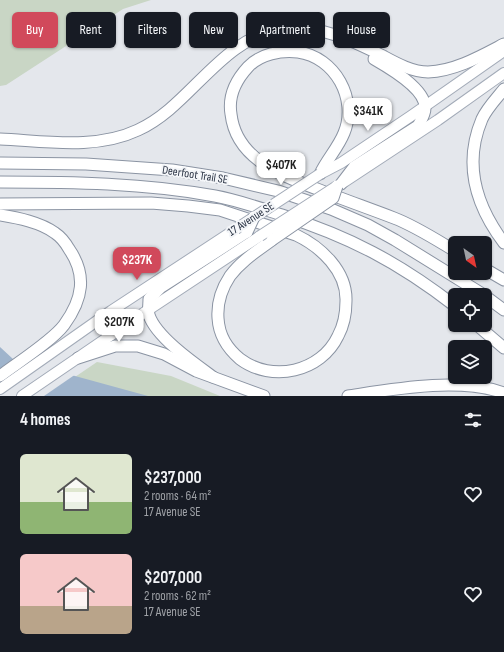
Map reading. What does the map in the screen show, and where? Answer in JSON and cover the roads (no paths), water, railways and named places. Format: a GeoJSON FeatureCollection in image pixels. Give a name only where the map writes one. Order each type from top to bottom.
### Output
{"type":"FeatureCollection","features":[{"type":"Feature","properties":{"kind":"highway"},"geometry":{"type":"LineString","coordinates":[[325,32],[350,40],[404,67],[427,72],[450,69],[504,44]]}},
{"type":"Feature","properties":{"kind":"highway"},"geometry":{"type":"LineString","coordinates":[[0,204],[151,203],[220,210],[296,235],[308,240],[331,260],[344,284],[346,298],[346,312],[343,325],[332,346],[315,361],[292,371],[269,372],[248,365],[229,350],[223,338],[219,326],[219,303],[221,292],[226,283],[242,263],[272,240],[333,198],[339,185],[354,167],[418,126],[422,120],[425,107],[421,96],[402,77],[384,65],[325,32]]}},
{"type":"Feature","properties":{"kind":"highway"},"geometry":{"type":"LineString","coordinates":[[0,139],[72,142],[103,141],[137,131],[171,109],[228,54],[246,44]]}},
{"type":"Feature","properties":{"kind":"highway"},"geometry":{"type":"LineString","coordinates":[[320,174],[325,162],[340,142],[345,132],[348,112],[345,89],[332,70],[321,61],[300,52],[277,52],[257,60],[242,73],[233,90],[230,108],[231,120],[240,142],[253,155],[281,175],[395,219],[421,231],[448,247]]}},
{"type":"Feature","properties":{"kind":"highway"},"geometry":{"type":"LineString","coordinates":[[504,90],[482,118],[475,144],[472,171],[479,199],[491,226],[504,243]]}},
{"type":"Feature","properties":{"kind":"highway","name":"Deerfoot Trail SE"},"geometry":{"type":"LineString","coordinates":[[0,163],[86,164],[172,170],[223,178],[278,191],[368,225],[395,240],[471,288]]}},
{"type":"Feature","properties":{"kind":"highway","name":"Deerfoot Trail SE"},"geometry":{"type":"LineString","coordinates":[[0,182],[160,189],[214,196],[253,206],[311,224],[352,241],[418,278],[448,301]]}},
{"type":"Feature","properties":{"kind":"highway"},"geometry":{"type":"LineString","coordinates":[[0,215],[17,218],[54,232],[64,241],[74,256],[80,273],[81,287],[77,303],[64,326],[0,376]]}},
{"type":"Feature","properties":{"kind":"highway"},"geometry":{"type":"LineString","coordinates":[[213,377],[191,362],[154,324],[148,310],[149,299],[160,288],[242,230],[254,217]]}},
{"type":"Feature","properties":{"kind":"highway"},"geometry":{"type":"LineString","coordinates":[[492,273],[504,280]]}},
{"type":"Feature","properties":{"kind":"highway","name":"Deerfoot Trail SE"},"geometry":{"type":"LineString","coordinates":[[492,302],[504,310]]}},
{"type":"Feature","properties":{"kind":"highway"},"geometry":{"type":"LineString","coordinates":[[485,332],[504,348]]}},
{"type":"Feature","properties":{"kind":"highway"},"geometry":{"type":"LineString","coordinates":[[78,358],[115,346],[138,346],[164,354],[196,371],[264,396]]}},
{"type":"Feature","properties":{"kind":"highway"},"geometry":{"type":"LineString","coordinates":[[348,396],[403,387],[460,385],[504,393]]}},
{"type":"Feature","properties":{"kind":"main road","name":"17 Avenue SE"},"geometry":{"type":"LineString","coordinates":[[254,217],[425,107],[504,51]]}},
{"type":"Feature","properties":{"kind":"main road","name":"17 Avenue SE"},"geometry":{"type":"LineString","coordinates":[[22,396],[148,310],[438,120],[504,73]]}},
{"type":"Feature","properties":{"kind":"main road","name":"17 Avenue SE"},"geometry":{"type":"LineString","coordinates":[[0,389],[50,353],[242,230]]}},
{"type":"Feature","properties":{"kind":"water"},"geometry":{"type":"Polygon","coordinates":[[[0,347],[13,359],[148,396],[21,396],[0,392],[0,347]]]}}]}
